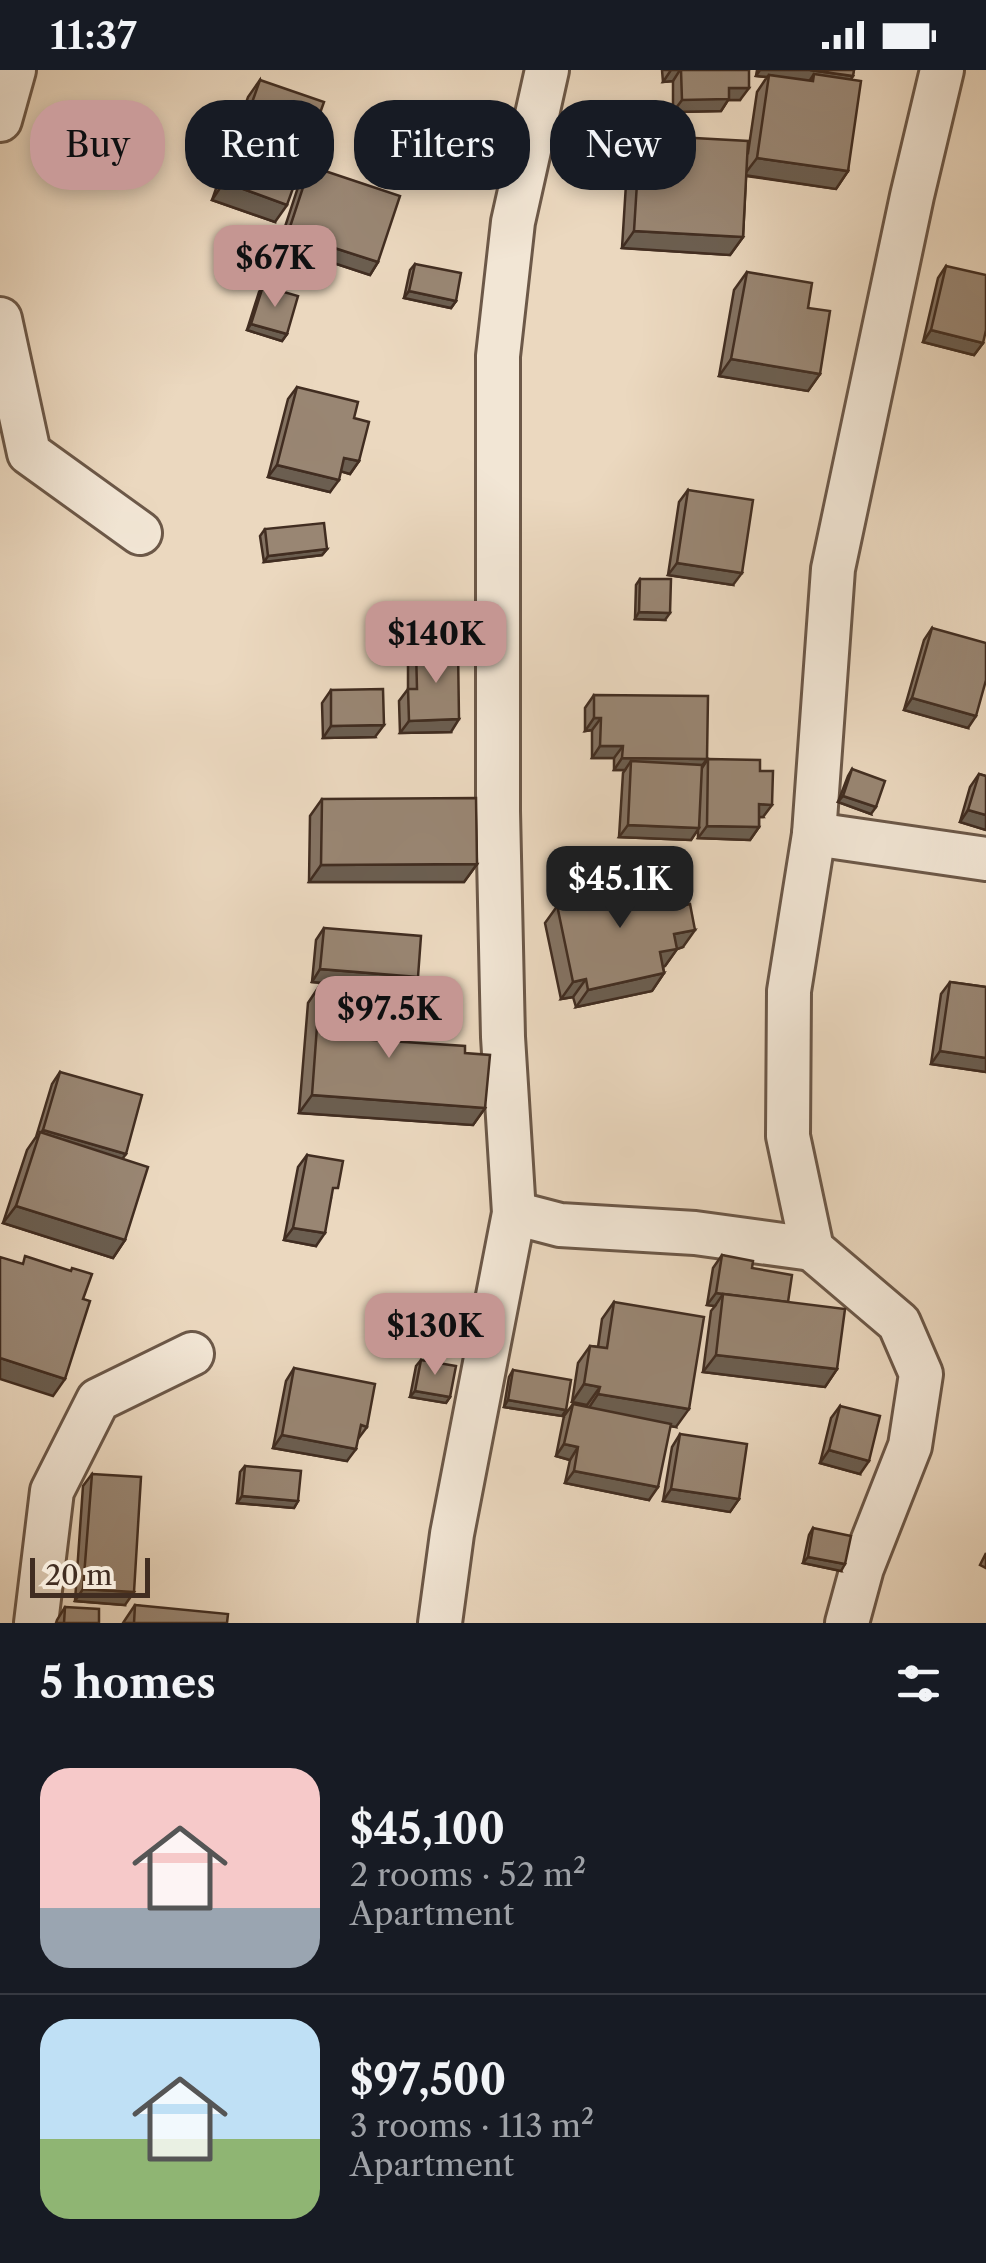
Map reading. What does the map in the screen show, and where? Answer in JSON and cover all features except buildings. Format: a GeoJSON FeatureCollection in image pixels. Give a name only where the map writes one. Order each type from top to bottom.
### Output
{"type":"FeatureCollection","features":[{"type":"Feature","properties":{"kind":"street"},"geometry":{"type":"LineString","coordinates":[[0,120],[14,70]]}},
{"type":"Feature","properties":{"kind":"street"},"geometry":{"type":"LineString","coordinates":[[440,1623],[452,1534],[514,1213],[503,1037],[498,810],[498,356],[513,222],[547,70]]}},
{"type":"Feature","properties":{"kind":"street"},"geometry":{"type":"LineString","coordinates":[[812,1249],[788,1136],[789,992],[814,834],[834,569],[942,70]]}},
{"type":"Feature","properties":{"kind":"street"},"geometry":{"type":"LineString","coordinates":[[0,319],[29,453],[140,534]]}},
{"type":"Feature","properties":{"kind":"street"},"geometry":{"type":"LineString","coordinates":[[814,834],[986,858]]}},
{"type":"Feature","properties":{"kind":"street"},"geometry":{"type":"LineString","coordinates":[[514,1213],[560,1225],[694,1233],[812,1249],[899,1322],[921,1374],[910,1446],[862,1568],[847,1623]]}},
{"type":"Feature","properties":{"kind":"street"},"geometry":{"type":"LineString","coordinates":[[36,1623],[52,1491],[98,1400],[192,1354]]}}]}
